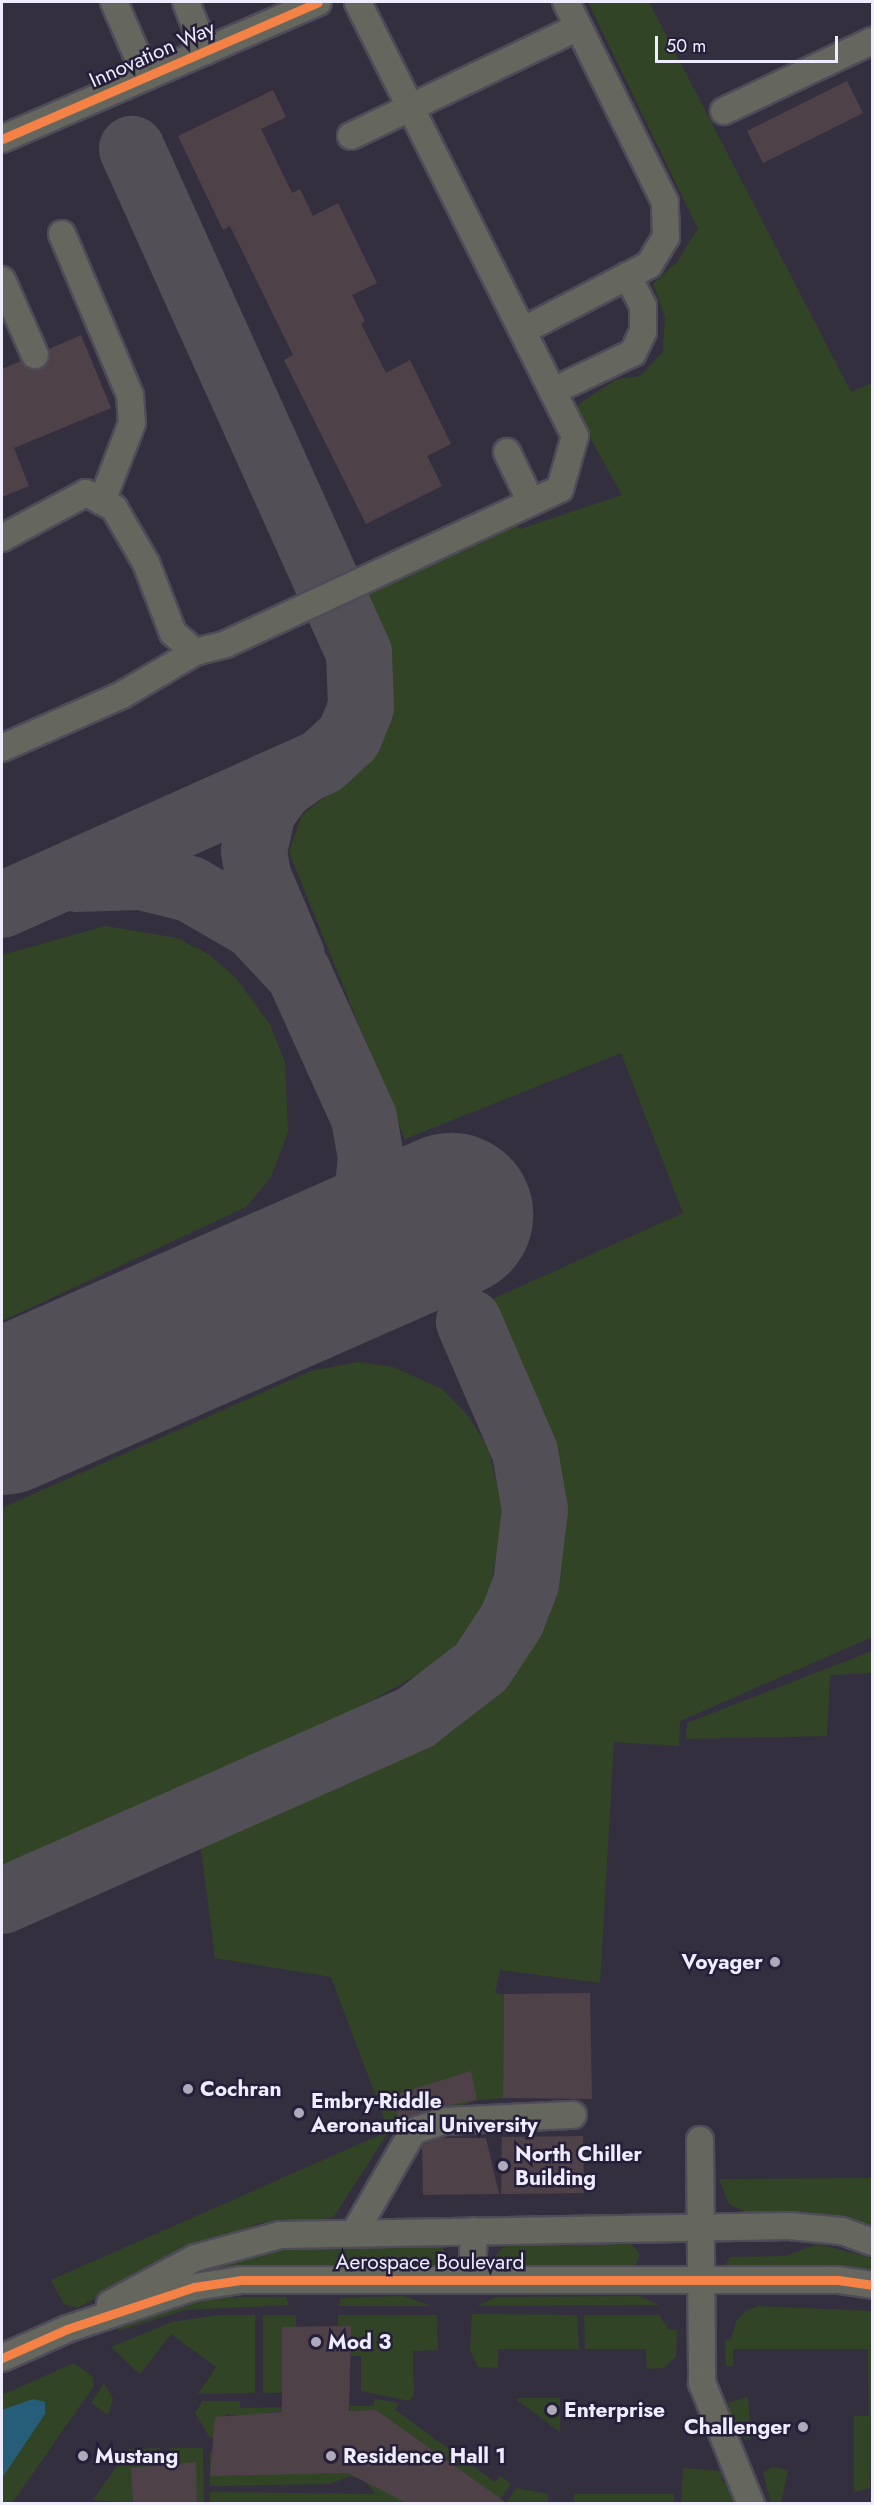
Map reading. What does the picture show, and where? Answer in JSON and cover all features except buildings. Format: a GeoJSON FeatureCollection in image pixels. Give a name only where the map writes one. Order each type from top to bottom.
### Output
{"type":"FeatureCollection","features":[{"type":"Feature","properties":{"kind":"street"},"geometry":{"type":"LineString","coordinates":[[114,2],[146,76]]}},
{"type":"Feature","properties":{"kind":"street"},"geometry":{"type":"LineString","coordinates":[[186,2],[205,51]]}},
{"type":"Feature","properties":{"kind":"street","name":"Innovation Way"},"geometry":{"type":"LineString","coordinates":[[2,139],[318,2]]}},
{"type":"Feature","properties":{"kind":"street"},"geometry":{"type":"LineString","coordinates":[[2,748],[122,695],[195,652],[226,644],[560,489],[575,436],[555,390],[358,2]]}},
{"type":"Feature","properties":{"kind":"street"},"geometry":{"type":"LineString","coordinates":[[524,330],[649,265],[666,237],[665,202],[566,2]]}},
{"type":"Feature","properties":{"kind":"street"},"geometry":{"type":"LineString","coordinates":[[351,136],[578,27]]}},
{"type":"Feature","properties":{"kind":"street"},"geometry":{"type":"LineString","coordinates":[[724,111],[873,41]]}},
{"type":"Feature","properties":{"kind":"street"},"geometry":{"type":"LineString","coordinates":[[62,234],[130,395],[132,423],[102,501]]}},
{"type":"Feature","properties":{"kind":"street"},"geometry":{"type":"LineString","coordinates":[[555,390],[633,353],[643,332],[643,306],[628,276]]}},
{"type":"Feature","properties":{"kind":"street"},"geometry":{"type":"LineString","coordinates":[[2,280],[34,355]]}},
{"type":"Feature","properties":{"kind":"street"},"geometry":{"type":"LineString","coordinates":[[507,452],[531,502]]}},
{"type":"Feature","properties":{"kind":"street"},"geometry":{"type":"LineString","coordinates":[[2,538],[86,492],[114,508],[146,563],[172,633],[195,652]]}},
{"type":"Feature","properties":{"kind":"street"},"geometry":{"type":"LineString","coordinates":[[355,2232],[413,2130],[444,2121],[573,2115]]}},
{"type":"Feature","properties":{"kind":"street"},"geometry":{"type":"LineString","coordinates":[[700,2140],[698,2227],[703,2396],[751,2504]]}},
{"type":"Feature","properties":{"kind":"street","name":"Aerospace Boulevard"},"geometry":{"type":"LineString","coordinates":[[2,2358],[67,2329],[195,2258],[280,2235],[789,2226],[842,2231],[873,2242]]}},
{"type":"Feature","properties":{"kind":"street"},"geometry":{"type":"LineString","coordinates":[[472,2280],[474,2231]]}},
{"type":"Feature","properties":{"kind":"street","name":"Aerospace Boulevard"},"geometry":{"type":"LineString","coordinates":[[67,2329],[194,2287],[241,2280],[699,2280],[873,2285]]}},
{"type":"Feature","properties":{"kind":"green space"},"geometry":{"type":"Polygon","coordinates":[[[588,2],[649,2],[851,392],[872,383],[872,1637],[680,1721],[679,1746],[614,1742],[600,1983],[500,1970],[495,1993],[504,1994],[503,2098],[477,2100],[389,2131],[331,1977],[215,1958],[200,1841],[260,1823],[407,1756],[504,1685],[548,1605],[559,1522],[551,1432],[486,1302],[683,1213],[621,1053],[405,1139],[289,852],[302,815],[371,760],[387,724],[388,673],[361,596],[516,525],[520,529],[622,495],[577,414],[579,404],[617,379],[640,376],[663,352],[665,317],[653,284],[677,262],[698,229],[588,2]]]}},
{"type":"Feature","properties":{"kind":"green space"},"geometry":{"type":"Polygon","coordinates":[[[105,926],[177,938],[210,955],[237,979],[270,1025],[285,1062],[288,1132],[271,1177],[246,1207],[2,1321],[2,955],[105,926]]]}},
{"type":"Feature","properties":{"kind":"green space"},"geometry":{"type":"Polygon","coordinates":[[[358,1362],[393,1367],[442,1389],[469,1417],[488,1448],[501,1502],[501,1537],[488,1596],[468,1631],[439,1662],[291,1747],[2,1877],[2,1508],[311,1371],[358,1362]]]}},
{"type":"Feature","properties":{"kind":"green space"},"geometry":{"type":"Polygon","coordinates":[[[872,1651],[872,1673],[830,1675],[827,1736],[686,1739],[687,1723],[872,1651]]]}},
{"type":"Feature","properties":{"kind":"green space"},"geometry":{"type":"Polygon","coordinates":[[[389,2131],[333,2218],[261,2223],[181,2250],[78,2308],[64,2304],[51,2280],[389,2131]]]}},
{"type":"Feature","properties":{"kind":"green space"},"geometry":{"type":"Polygon","coordinates":[[[872,2178],[872,2227],[825,2214],[748,2213],[729,2204],[719,2179],[872,2178]]]}},
{"type":"Feature","properties":{"kind":"green space"},"geometry":{"type":"Polygon","coordinates":[[[632,2244],[640,2255],[634,2268],[501,2268],[495,2257],[504,2246],[632,2244]]]}},
{"type":"Feature","properties":{"kind":"green space"},"geometry":{"type":"Polygon","coordinates":[[[818,2244],[872,2258],[872,2273],[731,2271],[726,2265],[730,2257],[786,2256],[818,2244]]]}},
{"type":"Feature","properties":{"kind":"green space"},"geometry":{"type":"Polygon","coordinates":[[[442,2246],[449,2262],[440,2270],[206,2273],[228,2260],[297,2247],[442,2246]]]}},
{"type":"Feature","properties":{"kind":"green space"},"geometry":{"type":"Polygon","coordinates":[[[403,2296],[432,2306],[338,2306],[341,2298],[403,2296]]]}},
{"type":"Feature","properties":{"kind":"green space"},"geometry":{"type":"Polygon","coordinates":[[[640,2296],[659,2305],[477,2306],[496,2297],[640,2296]]]}},
{"type":"Feature","properties":{"kind":"green space"},"geometry":{"type":"Polygon","coordinates":[[[286,2297],[289,2305],[185,2310],[118,2331],[120,2325],[203,2298],[286,2297]]]}},
{"type":"Feature","properties":{"kind":"green space"},"geometry":{"type":"Polygon","coordinates":[[[759,2306],[872,2311],[870,2488],[854,2492],[854,2416],[869,2416],[868,2349],[733,2349],[733,2366],[726,2366],[725,2340],[731,2339],[736,2321],[746,2311],[759,2306]]]}},
{"type":"Feature","properties":{"kind":"green space"},"geometry":{"type":"Polygon","coordinates":[[[472,2314],[577,2315],[579,2349],[498,2349],[498,2368],[478,2367],[470,2350],[472,2314]]]}},
{"type":"Feature","properties":{"kind":"green space"},"geometry":{"type":"Polygon","coordinates":[[[220,2315],[255,2315],[255,2393],[198,2394],[216,2367],[171,2334],[140,2374],[111,2347],[172,2322],[220,2315]]]}},
{"type":"Feature","properties":{"kind":"green space"},"geometry":{"type":"Polygon","coordinates":[[[263,2315],[296,2315],[296,2327],[283,2327],[282,2380],[350,2379],[350,2391],[263,2393],[263,2315]]]}},
{"type":"Feature","properties":{"kind":"green space"},"geometry":{"type":"Polygon","coordinates":[[[338,2315],[437,2315],[438,2350],[413,2351],[414,2395],[409,2401],[361,2391],[361,2356],[351,2356],[351,2326],[338,2326],[338,2315]]]}},
{"type":"Feature","properties":{"kind":"green space"},"geometry":{"type":"Polygon","coordinates":[[[584,2315],[659,2315],[669,2330],[677,2330],[676,2357],[664,2368],[647,2369],[646,2349],[585,2349],[584,2315]]]}},
{"type":"Feature","properties":{"kind":"green space"},"geometry":{"type":"Polygon","coordinates":[[[74,2363],[93,2377],[94,2386],[12,2503],[2,2503],[2,2395],[74,2363]]]}},
{"type":"Feature","properties":{"kind":"green space"},"geometry":{"type":"Polygon","coordinates":[[[104,2383],[113,2399],[108,2415],[91,2403],[104,2383]]]}},
{"type":"Feature","properties":{"kind":"green space"},"geometry":{"type":"Polygon","coordinates":[[[748,2397],[751,2438],[746,2440],[732,2426],[728,2403],[748,2397]]]}},
{"type":"Feature","properties":{"kind":"green space"},"geometry":{"type":"Polygon","coordinates":[[[518,2398],[560,2398],[560,2432],[516,2399],[518,2398]]]}},
{"type":"Feature","properties":{"kind":"green space"},"geometry":{"type":"Polygon","coordinates":[[[374,2399],[399,2403],[395,2410],[495,2482],[500,2476],[511,2484],[501,2498],[487,2493],[376,2410],[350,2411],[350,2406],[374,2406],[374,2399]]]}},
{"type":"Feature","properties":{"kind":"green space"},"geometry":{"type":"Polygon","coordinates":[[[203,2401],[240,2401],[240,2408],[330,2406],[264,2413],[264,2417],[226,2414],[216,2438],[210,2438],[195,2413],[203,2401]]]}},
{"type":"Feature","properties":{"kind":"green space"},"geometry":{"type":"Polygon","coordinates":[[[160,2448],[157,2467],[131,2468],[133,2503],[93,2500],[129,2449],[160,2448]]]}},
{"type":"Feature","properties":{"kind":"green space"},"geometry":{"type":"Polygon","coordinates":[[[169,2448],[203,2448],[204,2503],[197,2503],[196,2476],[174,2477],[169,2448]]]}},
{"type":"Feature","properties":{"kind":"green space"},"geometry":{"type":"Polygon","coordinates":[[[210,2452],[227,2452],[227,2476],[340,2469],[371,2483],[408,2503],[210,2503],[210,2492],[376,2494],[364,2480],[351,2476],[329,2484],[210,2486],[210,2452]]]}},
{"type":"Feature","properties":{"kind":"green space"},"geometry":{"type":"Polygon","coordinates":[[[773,2467],[788,2470],[781,2503],[771,2503],[763,2472],[773,2467]]]}},
{"type":"Feature","properties":{"kind":"green space"},"geometry":{"type":"Polygon","coordinates":[[[683,2468],[722,2471],[722,2482],[730,2480],[739,2504],[681,2504],[683,2468]]]}},
{"type":"Feature","properties":{"kind":"green space"},"geometry":{"type":"Polygon","coordinates":[[[516,2488],[548,2494],[548,2503],[506,2504],[516,2488]]]}},
{"type":"Feature","properties":{"kind":"green space"},"geometry":{"type":"Polygon","coordinates":[[[574,2494],[674,2494],[674,2503],[574,2503],[574,2494]]]}},
{"type":"Feature","properties":{"kind":"water"},"geometry":{"type":"Polygon","coordinates":[[[33,2399],[45,2402],[45,2414],[2,2478],[2,2410],[33,2399]]]}},
{"type":"Feature","properties":{"kind":"taxiway"},"geometry":{"type":"LineString","coordinates":[[2,905],[322,762],[349,737],[361,707],[359,653],[132,149]]}},
{"type":"Feature","properties":{"kind":"taxiway"},"geometry":{"type":"LineString","coordinates":[[292,956],[258,876],[254,851],[263,811],[282,786],[302,772]]}},
{"type":"Feature","properties":{"kind":"taxiway"},"geometry":{"type":"LineString","coordinates":[[75,879],[141,877],[190,889],[254,926],[299,974],[364,1118],[371,1158],[368,1188],[354,1223],[330,1261],[306,1278]]}},
{"type":"Feature","properties":{"kind":"taxiway"},"geometry":{"type":"LineString","coordinates":[[2,1901],[415,1718],[481,1667],[512,1620],[526,1584],[535,1510],[525,1452],[469,1322]]}},
{"type":"Feature","properties":{"kind":"runway"},"geometry":{"type":"LineString","coordinates":[[2,1413],[451,1215]]}},
{"type":"Feature","properties":{"kind":"cycle path"},"geometry":{"type":"LineString","coordinates":[[2,139],[318,2]]}},
{"type":"Feature","properties":{"kind":"cycle path"},"geometry":{"type":"LineString","coordinates":[[2,2358],[67,2329],[194,2287],[241,2280],[838,2280],[872,2285]]}},
{"type":"Feature","properties":{"kind":"place","name":"Voyager"},"geometry":{"type":"Point","coordinates":[775,1962]}},
{"type":"Feature","properties":{"kind":"place","name":"Cochran"},"geometry":{"type":"Point","coordinates":[188,2089]}},
{"type":"Feature","properties":{"kind":"place","name":"Embry-Riddle Aeronautical University"},"geometry":{"type":"Point","coordinates":[299,2113]}},
{"type":"Feature","properties":{"kind":"place","name":"North Chiller Building"},"geometry":{"type":"Point","coordinates":[503,2166]}},
{"type":"Feature","properties":{"kind":"place","name":"Mod 3"},"geometry":{"type":"Point","coordinates":[316,2342]}},
{"type":"Feature","properties":{"kind":"place","name":"Enterprise"},"geometry":{"type":"Point","coordinates":[552,2410]}},
{"type":"Feature","properties":{"kind":"place","name":"Challenger"},"geometry":{"type":"Point","coordinates":[803,2427]}},
{"type":"Feature","properties":{"kind":"place","name":"Mustang"},"geometry":{"type":"Point","coordinates":[83,2456]}},
{"type":"Feature","properties":{"kind":"place","name":"Residence Hall 1"},"geometry":{"type":"Point","coordinates":[331,2456]}}]}
